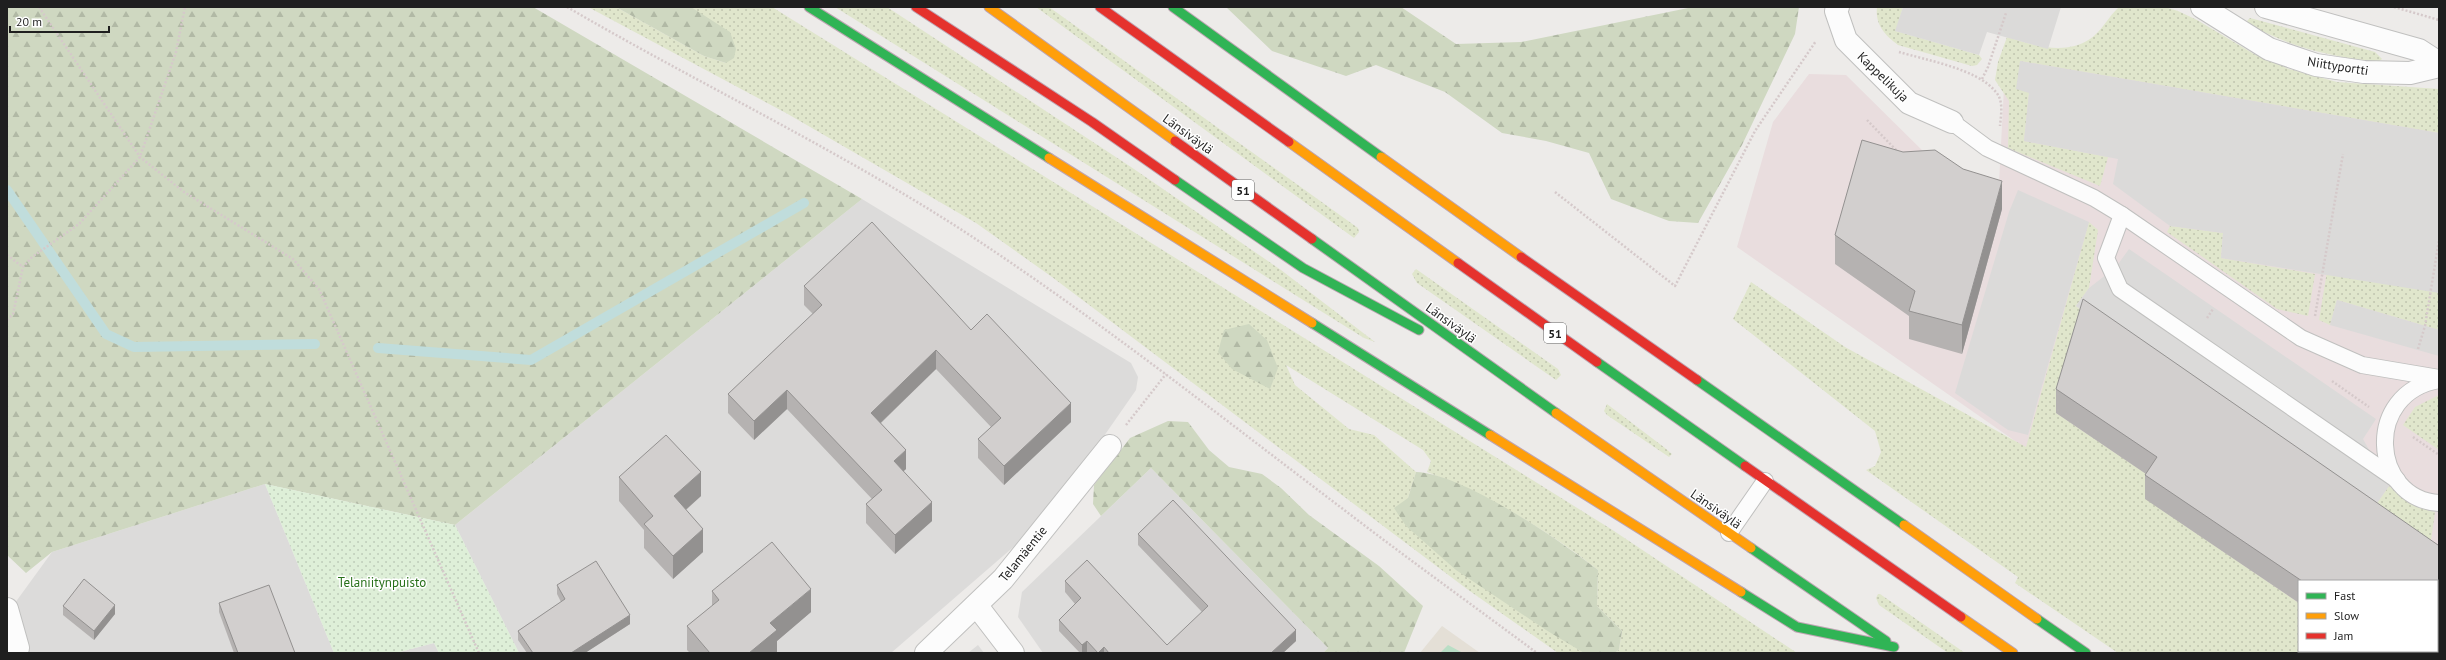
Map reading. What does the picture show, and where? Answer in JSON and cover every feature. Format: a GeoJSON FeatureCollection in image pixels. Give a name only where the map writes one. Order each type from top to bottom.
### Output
{"type":"FeatureCollection","features":[{"type":"Feature","properties":{"kind":"highway"},"geometry":{"type":"LineString","coordinates":[[809,7],[1798,627],[1894,647]]}},
{"type":"Feature","properties":{"kind":"highway"},"geometry":{"type":"LineString","coordinates":[[916,7],[1092,122],[1304,268],[1498,373]]}},
{"type":"Feature","properties":{"kind":"highway","name":"Länsiväylä"},"geometry":{"type":"LineString","coordinates":[[989,7],[1498,373],[1903,653]]}},
{"type":"Feature","properties":{"kind":"highway","name":"51"},"geometry":{"type":"LineString","coordinates":[[1100,7],[1267,128],[1765,481],[2013,653]]}},
{"type":"Feature","properties":{"kind":"highway"},"geometry":{"type":"LineString","coordinates":[[1173,7],[1422,187],[2086,653]]}},
{"type":"Feature","properties":{"kind":"street","name":"Niittyportti"},"geometry":{"type":"LineString","coordinates":[[2202,7],[2269,49],[2316,65],[2364,72],[2410,73],[2439,66]]}},
{"type":"Feature","properties":{"kind":"street"},"geometry":{"type":"LineString","coordinates":[[2266,7],[2419,50],[2439,63]]}},
{"type":"Feature","properties":{"kind":"street","name":"Kappelikuja"},"geometry":{"type":"LineString","coordinates":[[1837,9],[1846,40],[1909,103],[1952,122]]}},
{"type":"Feature","properties":{"kind":"street","name":"Telamäentie"},"geometry":{"type":"LineString","coordinates":[[926,653],[1004,579],[1110,446]]}},
{"type":"Feature","properties":{"kind":"street"},"geometry":{"type":"LineString","coordinates":[[976,606],[1014,653]]}},
{"type":"Feature","properties":{"kind":"street"},"geometry":{"type":"LineString","coordinates":[[7,609],[18,648],[15,653]]}},
{"type":"Feature","properties":{"kind":"lane"},"geometry":{"type":"LineString","coordinates":[[1952,122],[1987,148],[2094,198],[2122,215],[2301,338],[2362,365],[2439,379]]}},
{"type":"Feature","properties":{"kind":"lane"},"geometry":{"type":"LineString","coordinates":[[2122,215],[2106,258],[2120,289],[2397,480],[2413,495],[2439,503]]}},
{"type":"Feature","properties":{"kind":"lane"},"geometry":{"type":"LineString","coordinates":[[2397,480],[2388,463],[2385,450],[2387,424],[2395,406],[2409,392],[2427,382],[2439,379]]}},
{"type":"Feature","properties":{"kind":"lane"},"geometry":{"type":"LineString","coordinates":[[1729,533],[1765,481]]}},
{"type":"Feature","properties":{"kind":"path"},"geometry":{"type":"LineString","coordinates":[[38,7],[140,157],[184,192],[293,259],[319,289],[479,653]]}},
{"type":"Feature","properties":{"kind":"path"},"geometry":{"type":"LineString","coordinates":[[7,320],[13,314],[23,267],[32,257],[80,224],[140,157],[176,52],[185,7]]}},
{"type":"Feature","properties":{"kind":"path"},"geometry":{"type":"LineString","coordinates":[[567,7],[839,156],[956,227],[1053,291],[1166,374],[1340,507],[1537,653]]}},
{"type":"Feature","properties":{"kind":"path"},"geometry":{"type":"LineString","coordinates":[[2394,7],[2439,20]]}},
{"type":"Feature","properties":{"kind":"path"},"geometry":{"type":"LineString","coordinates":[[1555,192],[1675,286],[1755,130],[1837,9]]}},
{"type":"Feature","properties":{"kind":"path"},"geometry":{"type":"LineString","coordinates":[[1982,80],[1988,67],[2006,13]]}},
{"type":"Feature","properties":{"kind":"path"},"geometry":{"type":"LineString","coordinates":[[2301,338],[2314,319],[2343,154]]}},
{"type":"Feature","properties":{"kind":"path"},"geometry":{"type":"LineString","coordinates":[[2425,326],[2439,240]]}},
{"type":"Feature","properties":{"kind":"path"},"geometry":{"type":"LineString","coordinates":[[7,255],[23,267]]}},
{"type":"Feature","properties":{"kind":"path"},"geometry":{"type":"LineString","coordinates":[[1110,446],[1166,374]]}},
{"type":"Feature","properties":{"kind":"shaded area"},"geometry":{"type":"Polygon","coordinates":[[[1903,7],[2061,7],[2048,49],[1987,32],[1979,55],[1895,31],[1903,7]]]}},
{"type":"Feature","properties":{"kind":"shaded area"},"geometry":{"type":"Polygon","coordinates":[[[2006,49],[2439,103],[2439,653],[2318,652],[2438,652],[2438,580],[2298,580],[2298,638],[1737,247],[1773,122],[1809,74],[1846,75],[1931,159],[1999,183],[2006,49]]]}},
{"type":"Feature","properties":{"kind":"shaded area"},"geometry":{"type":"Polygon","coordinates":[[[2020,61],[2439,133],[2439,293],[2221,258],[2223,233],[2170,226],[2113,184],[2118,159],[2024,141],[2029,93],[2016,89],[2020,61]]]}},
{"type":"Feature","properties":{"kind":"shaded area"},"geometry":{"type":"Polygon","coordinates":[[[2018,190],[2089,222],[2028,435],[2008,430],[1955,393],[2009,212],[2018,190]]]}},
{"type":"Feature","properties":{"kind":"shaded area"},"geometry":{"type":"Polygon","coordinates":[[[862,199],[1131,363],[1138,377],[1136,390],[1072,482],[1018,543],[891,653],[519,653],[455,525],[862,199]]]}},
{"type":"Feature","properties":{"kind":"shaded area"},"geometry":{"type":"Polygon","coordinates":[[[2129,249],[2376,419],[2363,439],[2389,486],[2373,509],[2076,306],[2089,288],[2116,267],[2129,249]]]}},
{"type":"Feature","properties":{"kind":"shaded area"},"geometry":{"type":"Polygon","coordinates":[[[2337,300],[2439,330],[2439,356],[2330,325],[2337,300]]]}},
{"type":"Feature","properties":{"kind":"shaded area"},"geometry":{"type":"Polygon","coordinates":[[[1151,468],[1328,648],[1323,653],[1043,653],[1018,617],[1022,592],[1151,468]]]}},
{"type":"Feature","properties":{"kind":"shaded area"},"geometry":{"type":"Polygon","coordinates":[[[265,484],[334,653],[7,653],[7,614],[52,552],[265,484]]]}},
{"type":"Feature","properties":{"kind":"shaded area"},"geometry":{"type":"Polygon","coordinates":[[[1442,626],[1480,653],[1420,653],[1442,626]]]}},
{"type":"Feature","properties":{"kind":"shaded area"},"geometry":{"type":"Polygon","coordinates":[[[434,643],[439,653],[396,653],[434,643]]]}},
{"type":"Feature","properties":{"kind":"shaded area"},"geometry":{"type":"Polygon","coordinates":[[[978,645],[984,653],[968,653],[978,645]]]}},
{"type":"Feature","properties":{"kind":"green space"},"geometry":{"type":"Polygon","coordinates":[[[7,7],[533,7],[862,199],[455,525],[265,484],[52,552],[26,573],[7,555],[7,7]]]}},
{"type":"Feature","properties":{"kind":"green space"},"geometry":{"type":"Polygon","coordinates":[[[588,7],[616,7],[704,56],[726,63],[691,7],[772,7],[1611,529],[1797,653],[1615,653],[1619,649],[1622,631],[1597,606],[1598,570],[1558,541],[1516,514],[1472,491],[1427,472],[1431,461],[1423,450],[1286,365],[1295,385],[1349,429],[1374,435],[1416,472],[1408,498],[1457,570],[1584,653],[1558,653],[1467,589],[1052,277],[976,223],[786,113],[588,7]]]}},
{"type":"Feature","properties":{"kind":"green space"},"geometry":{"type":"Polygon","coordinates":[[[616,7],[691,7],[730,32],[736,49],[734,58],[726,63],[704,56],[616,7]]]}},
{"type":"Feature","properties":{"kind":"green space"},"geometry":{"type":"Polygon","coordinates":[[[835,7],[887,7],[1131,167],[1281,270],[1375,342],[1364,338],[835,7]]]}},
{"type":"Feature","properties":{"kind":"green space"},"geometry":{"type":"Polygon","coordinates":[[[1036,7],[1049,7],[1358,228],[1359,232],[1354,238],[1036,7]]]}},
{"type":"Feature","properties":{"kind":"green space"},"geometry":{"type":"Polygon","coordinates":[[[1226,7],[1401,7],[1456,44],[1521,42],[1693,7],[1799,7],[1795,34],[1742,145],[1698,223],[1669,221],[1611,199],[1589,153],[1546,141],[1502,133],[1445,92],[1376,65],[1346,76],[1272,51],[1226,7]]]}},
{"type":"Feature","properties":{"kind":"green space"},"geometry":{"type":"Polygon","coordinates":[[[1877,7],[1903,7],[1896,31],[1979,55],[1982,59],[1977,65],[1972,66],[1898,45],[1885,33],[1879,24],[1877,7]]]}},
{"type":"Feature","properties":{"kind":"green space"},"geometry":{"type":"Polygon","coordinates":[[[2119,7],[2165,7],[2178,11],[2197,20],[2254,54],[2289,69],[2337,82],[2439,89],[2439,133],[2020,61],[2029,93],[2024,141],[2108,157],[2100,186],[2008,148],[2009,101],[1995,80],[1998,62],[2007,37],[2038,46],[2059,48],[2070,47],[2080,44],[2094,36],[2119,7]]]}},
{"type":"Feature","properties":{"kind":"green space"},"geometry":{"type":"Polygon","coordinates":[[[2250,18],[2375,52],[2382,59],[2378,62],[2311,50],[2264,32],[2249,24],[2247,21],[2250,18]]]}},
{"type":"Feature","properties":{"kind":"green space"},"geometry":{"type":"Polygon","coordinates":[[[2089,222],[2098,230],[2089,288],[2076,306],[2087,314],[2056,413],[2157,481],[2146,499],[2298,602],[2298,652],[2374,653],[2118,653],[2015,583],[2018,577],[1866,470],[1875,466],[1881,452],[1875,431],[1733,319],[1751,282],[1845,347],[2026,447],[2089,222]]]}},
{"type":"Feature","properties":{"kind":"green space"},"geometry":{"type":"Polygon","coordinates":[[[2170,226],[2223,233],[2221,258],[2315,274],[2308,316],[2277,309],[2167,232],[2170,226]]]}},
{"type":"Feature","properties":{"kind":"green space"},"geometry":{"type":"Polygon","coordinates":[[[2330,253],[2439,293],[2439,330],[2337,300],[2330,325],[2319,320],[2330,253]]]}},
{"type":"Feature","properties":{"kind":"green space"},"geometry":{"type":"Polygon","coordinates":[[[1416,269],[1558,369],[1561,375],[1556,380],[1417,283],[1412,274],[1416,269]]]}},
{"type":"Feature","properties":{"kind":"green space"},"geometry":{"type":"Polygon","coordinates":[[[1249,324],[1267,340],[1278,368],[1270,389],[1232,369],[1218,352],[1224,330],[1249,324]]]}},
{"type":"Feature","properties":{"kind":"green space"},"geometry":{"type":"Polygon","coordinates":[[[2439,395],[2439,450],[2403,425],[2415,407],[2439,395]]]}},
{"type":"Feature","properties":{"kind":"green space"},"geometry":{"type":"Polygon","coordinates":[[[1607,404],[1672,454],[1669,457],[1607,415],[1604,411],[1607,404]]]}},
{"type":"Feature","properties":{"kind":"green space"},"geometry":{"type":"Polygon","coordinates":[[[1168,421],[1188,422],[1209,450],[1229,467],[1262,474],[1281,488],[1309,515],[1379,566],[1423,606],[1404,653],[1323,653],[1328,648],[1151,468],[1101,516],[1093,504],[1094,485],[1130,438],[1168,421]]]}},
{"type":"Feature","properties":{"kind":"green space"},"geometry":{"type":"Polygon","coordinates":[[[1416,472],[1436,475],[1459,484],[1510,510],[1598,570],[1597,606],[1622,631],[1619,649],[1615,653],[1584,653],[1546,630],[1456,570],[1406,526],[1394,508],[1408,498],[1416,472]]]}},
{"type":"Feature","properties":{"kind":"green space","name":"Telaniitynpuisto"},"geometry":{"type":"Polygon","coordinates":[[[265,484],[455,525],[519,653],[439,653],[434,643],[396,653],[334,653],[265,484]]]}},
{"type":"Feature","properties":{"kind":"green space"},"geometry":{"type":"Polygon","coordinates":[[[2389,486],[2413,505],[2435,512],[2430,548],[2373,509],[2389,486]]]}},
{"type":"Feature","properties":{"kind":"green space"},"geometry":{"type":"Polygon","coordinates":[[[1878,594],[1965,653],[1948,653],[1879,605],[1876,598],[1878,594]]]}},
{"type":"Feature","properties":{"kind":"green space"},"geometry":{"type":"Polygon","coordinates":[[[1448,645],[1463,653],[1440,653],[1448,645]]]}},
{"type":"Feature","properties":{"kind":"building"},"geometry":{"type":"Polygon","coordinates":[[[1862,140],[1903,152],[1935,150],[1963,169],[2002,181],[1962,325],[1909,311],[1915,291],[1835,235],[1862,140]]]}},
{"type":"Feature","properties":{"kind":"building"},"geometry":{"type":"Polygon","coordinates":[[[872,222],[971,330],[987,314],[1071,403],[1004,466],[978,439],[1001,418],[936,350],[871,413],[906,450],[894,461],[932,502],[895,535],[866,504],[882,490],[787,390],[754,421],[728,394],[822,305],[804,286],[872,222]]]}},
{"type":"Feature","properties":{"kind":"building"},"geometry":{"type":"Polygon","coordinates":[[[2083,299],[2438,545],[2439,544],[2439,653],[2408,652],[2438,652],[2438,580],[2301,580],[2145,475],[2157,457],[2056,389],[2083,299]]]}},
{"type":"Feature","properties":{"kind":"building"},"geometry":{"type":"Polygon","coordinates":[[[666,435],[701,472],[674,496],[703,529],[673,556],[644,524],[653,516],[619,477],[666,435]]]}},
{"type":"Feature","properties":{"kind":"building"},"geometry":{"type":"Polygon","coordinates":[[[1173,500],[1296,630],[1271,653],[1109,653],[1104,647],[1098,653],[1087,641],[1082,645],[1059,620],[1081,598],[1065,581],[1087,560],[1167,645],[1208,606],[1138,534],[1173,500]]]}},
{"type":"Feature","properties":{"kind":"building"},"geometry":{"type":"Polygon","coordinates":[[[772,542],[811,589],[770,623],[777,630],[749,653],[710,653],[687,626],[719,600],[712,591],[772,542]]]}},
{"type":"Feature","properties":{"kind":"building"},"geometry":{"type":"Polygon","coordinates":[[[596,561],[630,615],[571,653],[533,653],[518,631],[565,599],[557,585],[596,561]]]}},
{"type":"Feature","properties":{"kind":"building"},"geometry":{"type":"Polygon","coordinates":[[[84,579],[115,605],[94,631],[63,606],[84,579]]]}},
{"type":"Feature","properties":{"kind":"building"},"geometry":{"type":"Polygon","coordinates":[[[269,585],[295,653],[238,653],[219,603],[269,585]]]}},
{"type":"Feature","properties":{"kind":"waterway"},"geometry":{"type":"LineString","coordinates":[[7,190],[106,334],[134,347],[315,344]]}},
{"type":"Feature","properties":{"kind":"waterway"},"geometry":{"type":"LineString","coordinates":[[378,348],[531,360],[804,203]]}},
{"type":"Feature","properties":{"kind":"traffic: fast"},"geometry":{"type":"LineString","coordinates":[[809,7],[1049,158]]}},
{"type":"Feature","properties":{"kind":"traffic: fast"},"geometry":{"type":"LineString","coordinates":[[1173,7],[1381,157]]}},
{"type":"Feature","properties":{"kind":"traffic: fast"},"geometry":{"type":"LineString","coordinates":[[1175,180],[1303,268],[1419,330]]}},
{"type":"Feature","properties":{"kind":"traffic: fast"},"geometry":{"type":"LineString","coordinates":[[1312,239],[1556,413]]}},
{"type":"Feature","properties":{"kind":"traffic: fast"},"geometry":{"type":"LineString","coordinates":[[1312,323],[1490,435]]}},
{"type":"Feature","properties":{"kind":"traffic: fast"},"geometry":{"type":"LineString","coordinates":[[1597,362],[1745,466]]}},
{"type":"Feature","properties":{"kind":"traffic: fast"},"geometry":{"type":"LineString","coordinates":[[1697,380],[1904,525]]}},
{"type":"Feature","properties":{"kind":"traffic: fast"},"geometry":{"type":"LineString","coordinates":[[1751,548],[1886,641]]}},
{"type":"Feature","properties":{"kind":"traffic: fast"},"geometry":{"type":"LineString","coordinates":[[1741,592],[1797,627],[1894,647]]}},
{"type":"Feature","properties":{"kind":"traffic: fast"},"geometry":{"type":"LineString","coordinates":[[2037,619],[2086,653]]}},
{"type":"Feature","properties":{"kind":"traffic: slow"},"geometry":{"type":"LineString","coordinates":[[989,7],[1175,141]]}},
{"type":"Feature","properties":{"kind":"traffic: slow"},"geometry":{"type":"LineString","coordinates":[[1289,142],[1458,263]]}},
{"type":"Feature","properties":{"kind":"traffic: slow"},"geometry":{"type":"LineString","coordinates":[[1381,157],[1521,257]]}},
{"type":"Feature","properties":{"kind":"traffic: slow"},"geometry":{"type":"LineString","coordinates":[[1049,158],[1312,323]]}},
{"type":"Feature","properties":{"kind":"traffic: slow"},"geometry":{"type":"LineString","coordinates":[[1556,413],[1751,548]]}},
{"type":"Feature","properties":{"kind":"traffic: slow"},"geometry":{"type":"LineString","coordinates":[[1490,435],[1741,592]]}},
{"type":"Feature","properties":{"kind":"traffic: slow"},"geometry":{"type":"LineString","coordinates":[[1904,525],[2037,619]]}},
{"type":"Feature","properties":{"kind":"traffic: slow"},"geometry":{"type":"LineString","coordinates":[[1961,617],[2013,653]]}},
{"type":"Feature","properties":{"kind":"traffic: jam"},"geometry":{"type":"LineString","coordinates":[[916,7],[1092,122],[1175,180]]}},
{"type":"Feature","properties":{"kind":"traffic: jam"},"geometry":{"type":"LineString","coordinates":[[1100,7],[1289,142]]}},
{"type":"Feature","properties":{"kind":"traffic: jam"},"geometry":{"type":"LineString","coordinates":[[1175,141],[1312,239]]}},
{"type":"Feature","properties":{"kind":"traffic: jam"},"geometry":{"type":"LineString","coordinates":[[1521,257],[1697,380]]}},
{"type":"Feature","properties":{"kind":"traffic: jam"},"geometry":{"type":"LineString","coordinates":[[1458,263],[1597,362]]}},
{"type":"Feature","properties":{"kind":"traffic: jam"},"geometry":{"type":"LineString","coordinates":[[1745,466],[1961,617]]}}]}
